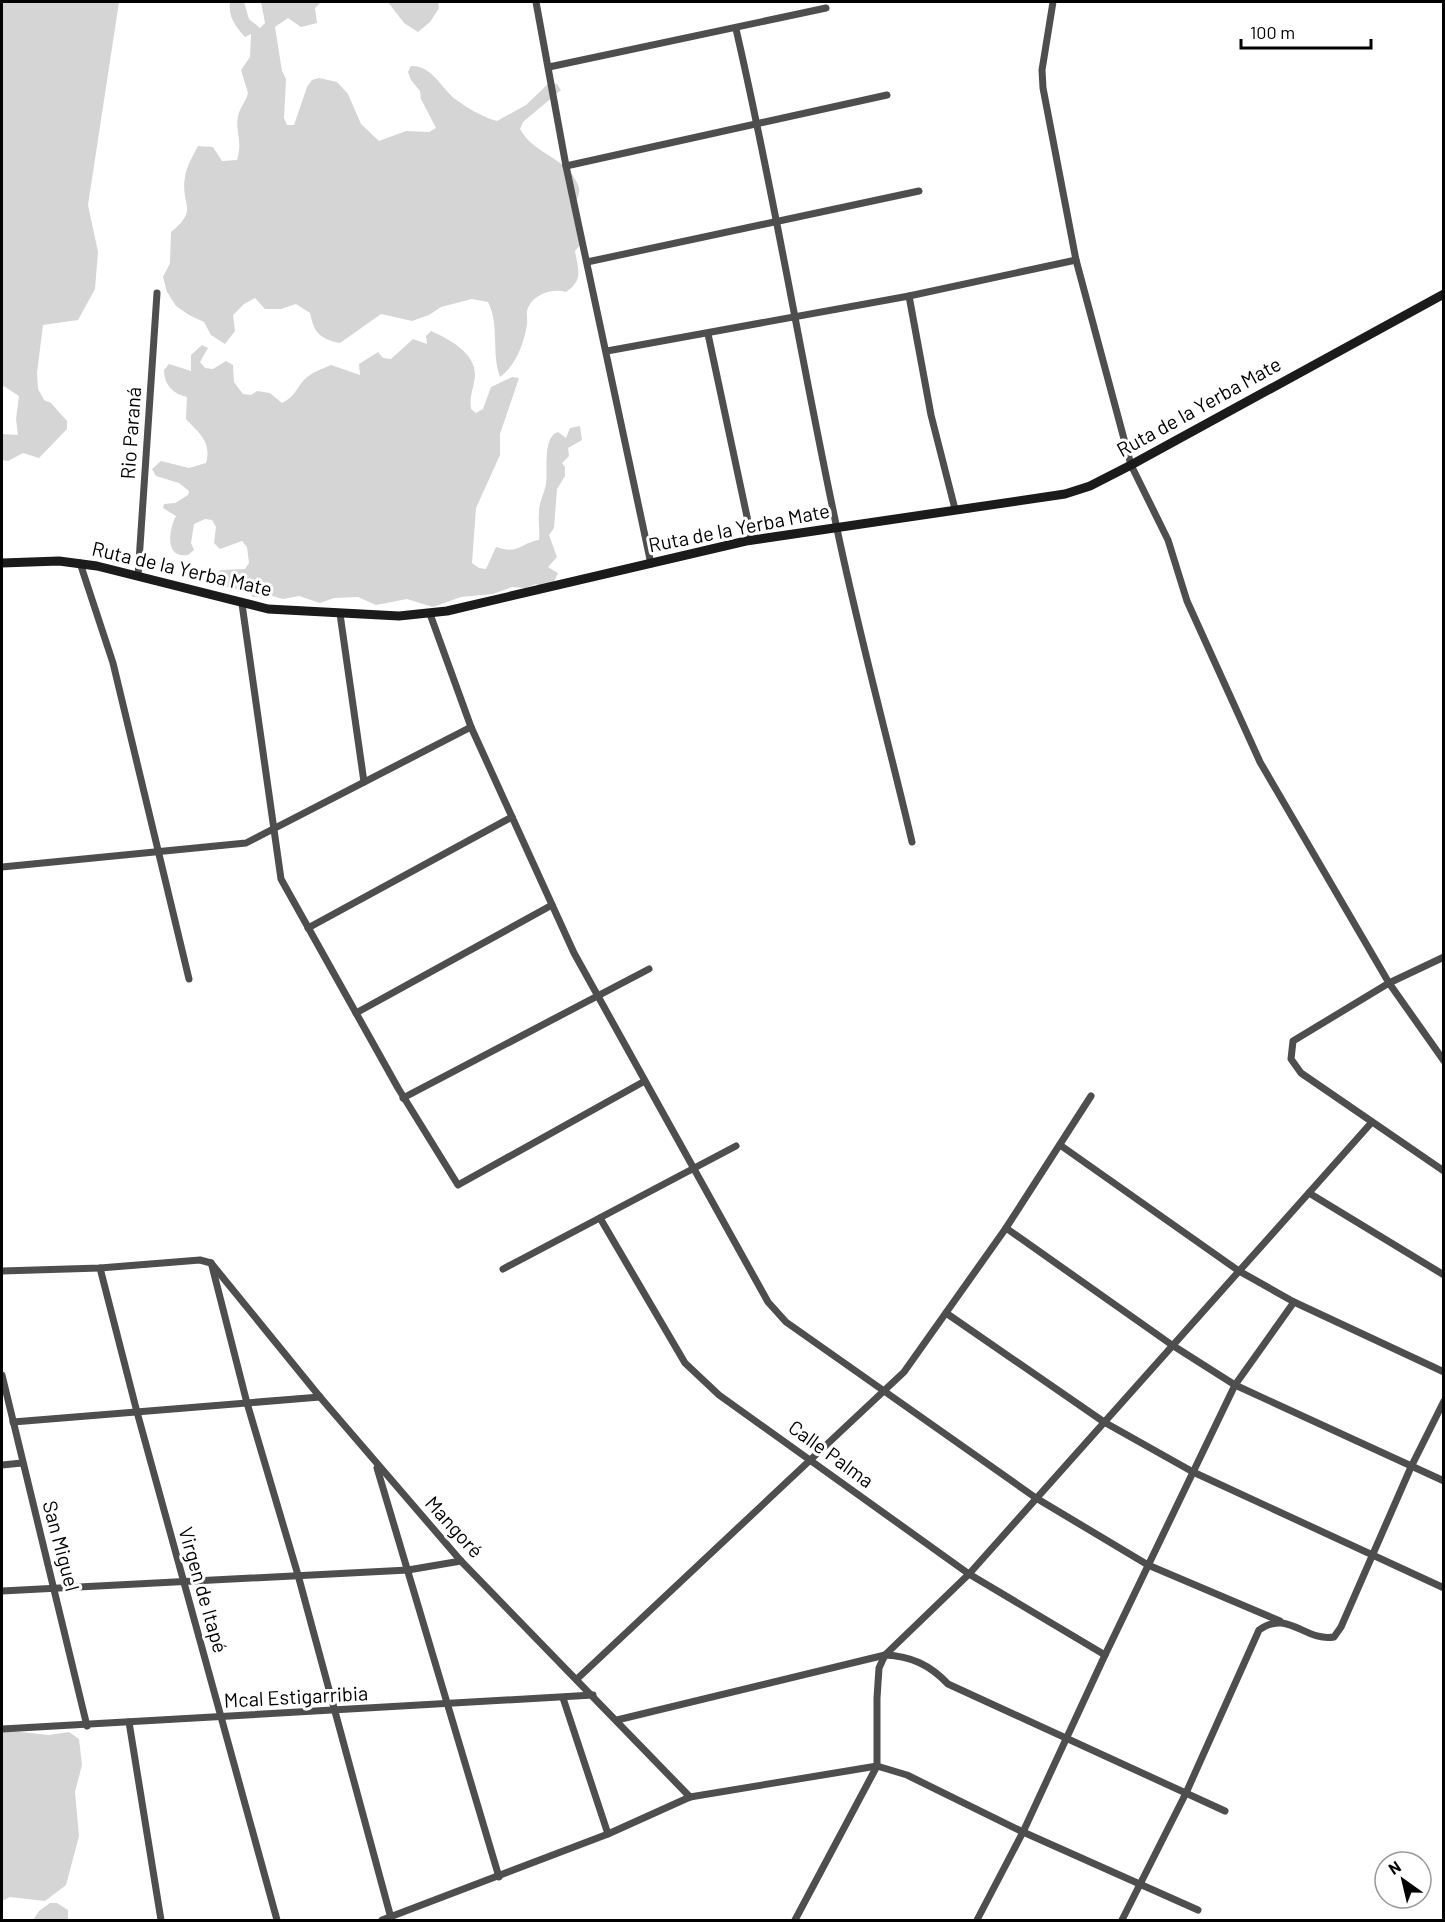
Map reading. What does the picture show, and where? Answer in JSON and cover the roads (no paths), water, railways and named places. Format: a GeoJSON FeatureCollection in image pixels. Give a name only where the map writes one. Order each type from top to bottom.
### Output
{"type":"FeatureCollection","features":[{"type":"Feature","properties":{"kind":"main road","name":"Ruta de la Yerba Mate"},"geometry":{"type":"LineString","coordinates":[[2,563],[80,563],[268,609],[399,616],[430,614],[752,540],[1065,494],[1090,486],[1131,465],[1443,294]]}},
{"type":"Feature","properties":{"kind":"street"},"geometry":{"type":"LineString","coordinates":[[536,2],[567,166],[608,351],[651,564]]}},
{"type":"Feature","properties":{"kind":"street"},"geometry":{"type":"LineString","coordinates":[[1053,2],[1042,70],[1042,88],[1076,260],[1131,465],[1168,540],[1187,601],[1260,762],[1389,983],[1443,1061]]}},
{"type":"Feature","properties":{"kind":"street"},"geometry":{"type":"LineString","coordinates":[[549,67],[826,8]]}},
{"type":"Feature","properties":{"kind":"street"},"geometry":{"type":"LineString","coordinates":[[736,29],[779,222],[793,315],[836,527],[912,842]]}},
{"type":"Feature","properties":{"kind":"street"},"geometry":{"type":"LineString","coordinates":[[567,166],[758,125],[887,94]]}},
{"type":"Feature","properties":{"kind":"street"},"geometry":{"type":"LineString","coordinates":[[587,262],[919,191]]}},
{"type":"Feature","properties":{"kind":"street"},"geometry":{"type":"LineString","coordinates":[[608,351],[708,334],[793,315],[909,296],[1076,260]]}},
{"type":"Feature","properties":{"kind":"street","name":"Rio Paraná"},"geometry":{"type":"LineString","coordinates":[[138,576],[157,292]]}},
{"type":"Feature","properties":{"kind":"street"},"geometry":{"type":"LineString","coordinates":[[909,296],[931,415],[955,509]]}},
{"type":"Feature","properties":{"kind":"street"},"geometry":{"type":"LineString","coordinates":[[708,334],[752,540]]}},
{"type":"Feature","properties":{"kind":"street"},"geometry":{"type":"LineString","coordinates":[[80,563],[113,663],[189,979]]}},
{"type":"Feature","properties":{"kind":"street"},"geometry":{"type":"LineString","coordinates":[[242,604],[272,829],[281,879],[404,1098],[458,1185],[643,1082]]}},
{"type":"Feature","properties":{"kind":"street"},"geometry":{"type":"LineString","coordinates":[[340,614],[364,782]]}},
{"type":"Feature","properties":{"kind":"street"},"geometry":{"type":"LineString","coordinates":[[430,614],[471,728],[552,905],[597,996],[768,1302],[786,1322],[1036,1498],[1148,1565],[1323,1639],[1334,1637],[1341,1628],[1410,1467],[1443,1401]]}},
{"type":"Feature","properties":{"kind":"street"},"geometry":{"type":"LineString","coordinates":[[2,867],[246,843],[471,728]]}},
{"type":"Feature","properties":{"kind":"street"},"geometry":{"type":"LineString","coordinates":[[308,927],[512,817]]}},
{"type":"Feature","properties":{"kind":"street"},"geometry":{"type":"LineString","coordinates":[[356,1013],[552,905]]}},
{"type":"Feature","properties":{"kind":"street"},"geometry":{"type":"LineString","coordinates":[[1443,957],[1389,983],[1293,1041],[1291,1059],[1301,1073],[1443,1171]]}},
{"type":"Feature","properties":{"kind":"street"},"geometry":{"type":"LineString","coordinates":[[404,1098],[649,969]]}},
{"type":"Feature","properties":{"kind":"street"},"geometry":{"type":"LineString","coordinates":[[577,1679],[904,1372],[1006,1227],[1091,1096]]}},
{"type":"Feature","properties":{"kind":"street"},"geometry":{"type":"LineString","coordinates":[[795,1920],[877,1766],[876,1698],[879,1668],[885,1655],[969,1574],[1372,1122]]}},
{"type":"Feature","properties":{"kind":"street"},"geometry":{"type":"LineString","coordinates":[[1060,1145],[1239,1271],[1294,1302],[1443,1372]]}},
{"type":"Feature","properties":{"kind":"street"},"geometry":{"type":"LineString","coordinates":[[503,1269],[736,1146]]}},
{"type":"Feature","properties":{"kind":"street"},"geometry":{"type":"LineString","coordinates":[[1309,1193],[1443,1275]]}},
{"type":"Feature","properties":{"kind":"street","name":"Calle Palma"},"geometry":{"type":"LineString","coordinates":[[600,1218],[685,1363],[719,1395],[969,1574],[1105,1655]]}},
{"type":"Feature","properties":{"kind":"street"},"geometry":{"type":"LineString","coordinates":[[1006,1227],[1172,1345],[1235,1385],[1443,1481]]}},
{"type":"Feature","properties":{"kind":"street"},"geometry":{"type":"LineString","coordinates":[[2,1271],[100,1268],[200,1260],[211,1263],[247,1403],[298,1575],[391,1918]]}},
{"type":"Feature","properties":{"kind":"street","name":"Mangoré"},"geometry":{"type":"LineString","coordinates":[[211,1263],[376,1464],[461,1561],[690,1797]]}},
{"type":"Feature","properties":{"kind":"street","name":"Virgen de Itapé"},"geometry":{"type":"LineString","coordinates":[[100,1268],[183,1583],[223,1717],[277,1920]]}},
{"type":"Feature","properties":{"kind":"street"},"geometry":{"type":"LineString","coordinates":[[981,1919],[1235,1385],[1294,1302]]}},
{"type":"Feature","properties":{"kind":"street"},"geometry":{"type":"LineString","coordinates":[[946,1313],[1104,1422],[1193,1473],[1443,1588]]}},
{"type":"Feature","properties":{"kind":"street","name":"San Miguel"},"geometry":{"type":"LineString","coordinates":[[2,1375],[22,1463],[56,1588],[87,1726]]}},
{"type":"Feature","properties":{"kind":"street"},"geometry":{"type":"LineString","coordinates":[[13,1422],[320,1397]]}},
{"type":"Feature","properties":{"kind":"street"},"geometry":{"type":"LineString","coordinates":[[2,1465],[22,1463]]}},
{"type":"Feature","properties":{"kind":"street"},"geometry":{"type":"LineString","coordinates":[[376,1464],[499,1877]]}},
{"type":"Feature","properties":{"kind":"street"},"geometry":{"type":"LineString","coordinates":[[2,1591],[183,1583],[408,1569],[461,1561]]}},
{"type":"Feature","properties":{"kind":"street"},"geometry":{"type":"LineString","coordinates":[[1122,1920],[1186,1793],[1255,1638],[1270,1623],[1280,1622]]}},
{"type":"Feature","properties":{"kind":"street"},"geometry":{"type":"LineString","coordinates":[[617,1720],[885,1655],[911,1658],[936,1671],[948,1684],[1225,1811]]}},
{"type":"Feature","properties":{"kind":"street","name":"Mcal Estigarribia"},"geometry":{"type":"LineString","coordinates":[[2,1729],[447,1706],[593,1695]]}},
{"type":"Feature","properties":{"kind":"street"},"geometry":{"type":"LineString","coordinates":[[563,1698],[608,1834]]}},
{"type":"Feature","properties":{"kind":"street"},"geometry":{"type":"LineString","coordinates":[[129,1722],[161,1920]]}},
{"type":"Feature","properties":{"kind":"street"},"geometry":{"type":"LineString","coordinates":[[382,1920],[608,1834],[690,1797],[877,1766],[907,1775],[1023,1832],[1198,1911]]}}]}
